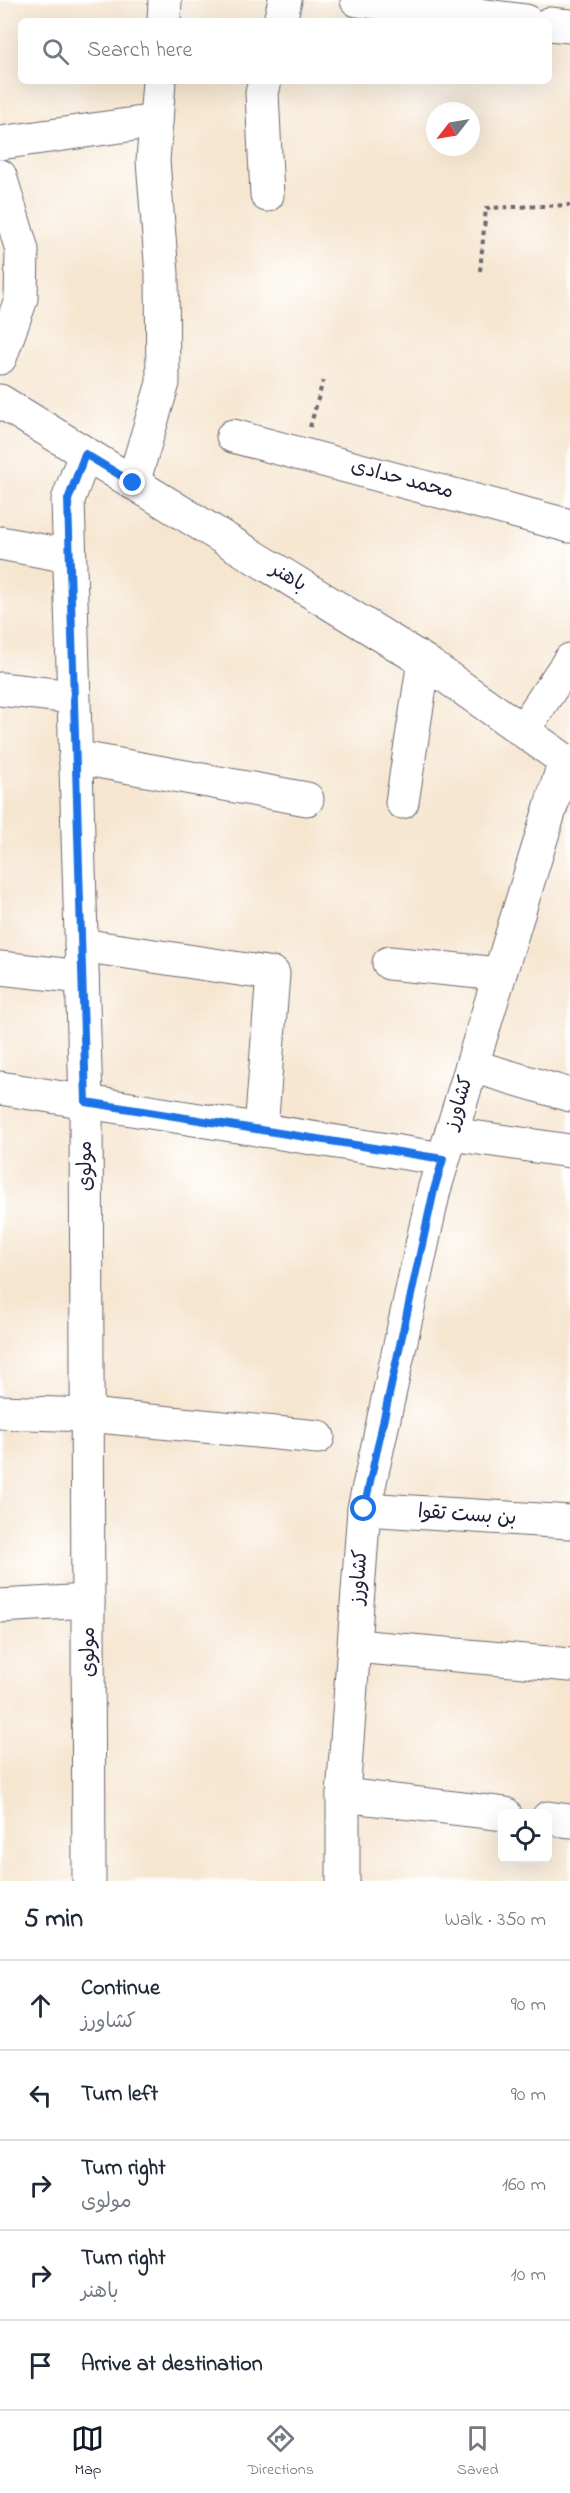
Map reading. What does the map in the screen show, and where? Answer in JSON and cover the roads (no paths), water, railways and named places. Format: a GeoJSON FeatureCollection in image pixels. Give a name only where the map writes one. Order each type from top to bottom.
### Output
{"type":"FeatureCollection","features":[{"type":"Feature","properties":{"kind":"street"},"geometry":{"type":"LineString","coordinates":[[164,18],[165,0]]}},
{"type":"Feature","properties":{"kind":"street"},"geometry":{"type":"LineString","coordinates":[[281,18],[285,0]]}},
{"type":"Feature","properties":{"kind":"street"},"geometry":{"type":"LineString","coordinates":[[357,0],[489,8],[517,18]]}},
{"type":"Feature","properties":{"kind":"street"},"geometry":{"type":"LineString","coordinates":[[552,24],[570,27]]}},
{"type":"Feature","properties":{"kind":"street"},"geometry":{"type":"LineString","coordinates":[[133,483],[164,383],[162,274],[153,161],[159,84]]}},
{"type":"Feature","properties":{"kind":"street"},"geometry":{"type":"LineString","coordinates":[[264,84],[262,93],[267,195]]}},
{"type":"Feature","properties":{"kind":"street"},"geometry":{"type":"LineString","coordinates":[[0,143],[156,121]]}},
{"type":"Feature","properties":{"kind":"street"},"geometry":{"type":"LineString","coordinates":[[0,176],[22,250],[21,299],[0,358]]}},
{"type":"Feature","properties":{"kind":"street","name":"باهنر"},"geometry":{"type":"LineString","coordinates":[[0,401],[424,661],[567,762]]}},
{"type":"Feature","properties":{"kind":"street","name":"محمد حدادی"},"geometry":{"type":"LineString","coordinates":[[233,436],[570,526]]}},
{"type":"Feature","properties":{"kind":"street","name":"مولوی"},"geometry":{"type":"LineString","coordinates":[[85,454],[68,500],[86,1102],[88,1881]]}},
{"type":"Feature","properties":{"kind":"street"},"geometry":{"type":"LineString","coordinates":[[0,543],[69,556]]}},
{"type":"Feature","properties":{"kind":"street"},"geometry":{"type":"LineString","coordinates":[[523,730],[570,660]]}},
{"type":"Feature","properties":{"kind":"street"},"geometry":{"type":"LineString","coordinates":[[402,802],[424,661]]}},
{"type":"Feature","properties":{"kind":"street"},"geometry":{"type":"LineString","coordinates":[[0,689],[74,697]]}},
{"type":"Feature","properties":{"kind":"street"},"geometry":{"type":"LineString","coordinates":[[75,757],[307,799]]}},
{"type":"Feature","properties":{"kind":"street","name":"کشاورز"},"geometry":{"type":"LineString","coordinates":[[344,1881],[343,1796],[364,1509],[434,1190],[567,762]]}},
{"type":"Feature","properties":{"kind":"street"},"geometry":{"type":"LineString","coordinates":[[81,945],[273,974],[261,1130]]}},
{"type":"Feature","properties":{"kind":"street"},"geometry":{"type":"LineString","coordinates":[[389,963],[500,974]]}},
{"type":"Feature","properties":{"kind":"street"},"geometry":{"type":"LineString","coordinates":[[0,968],[82,977]]}},
{"type":"Feature","properties":{"kind":"street"},"geometry":{"type":"LineString","coordinates":[[472,1066],[570,1095]]}},
{"type":"Feature","properties":{"kind":"street"},"geometry":{"type":"LineString","coordinates":[[0,1088],[261,1130],[447,1146],[570,1151]]}},
{"type":"Feature","properties":{"kind":"street"},"geometry":{"type":"LineString","coordinates":[[0,1412],[87,1415],[318,1437]]}},
{"type":"Feature","properties":{"kind":"street","name":"بن بست تقوا"},"geometry":{"type":"LineString","coordinates":[[364,1509],[570,1522]]}},
{"type":"Feature","properties":{"kind":"street"},"geometry":{"type":"LineString","coordinates":[[0,1606],[88,1601]]}},
{"type":"Feature","properties":{"kind":"street"},"geometry":{"type":"LineString","coordinates":[[355,1646],[570,1665]]}},
{"type":"Feature","properties":{"kind":"street"},"geometry":{"type":"LineString","coordinates":[[343,1796],[498,1813]]}},
{"type":"Feature","properties":{"kind":"street"},"geometry":{"type":"LineString","coordinates":[[552,1819],[570,1821]]}}]}
